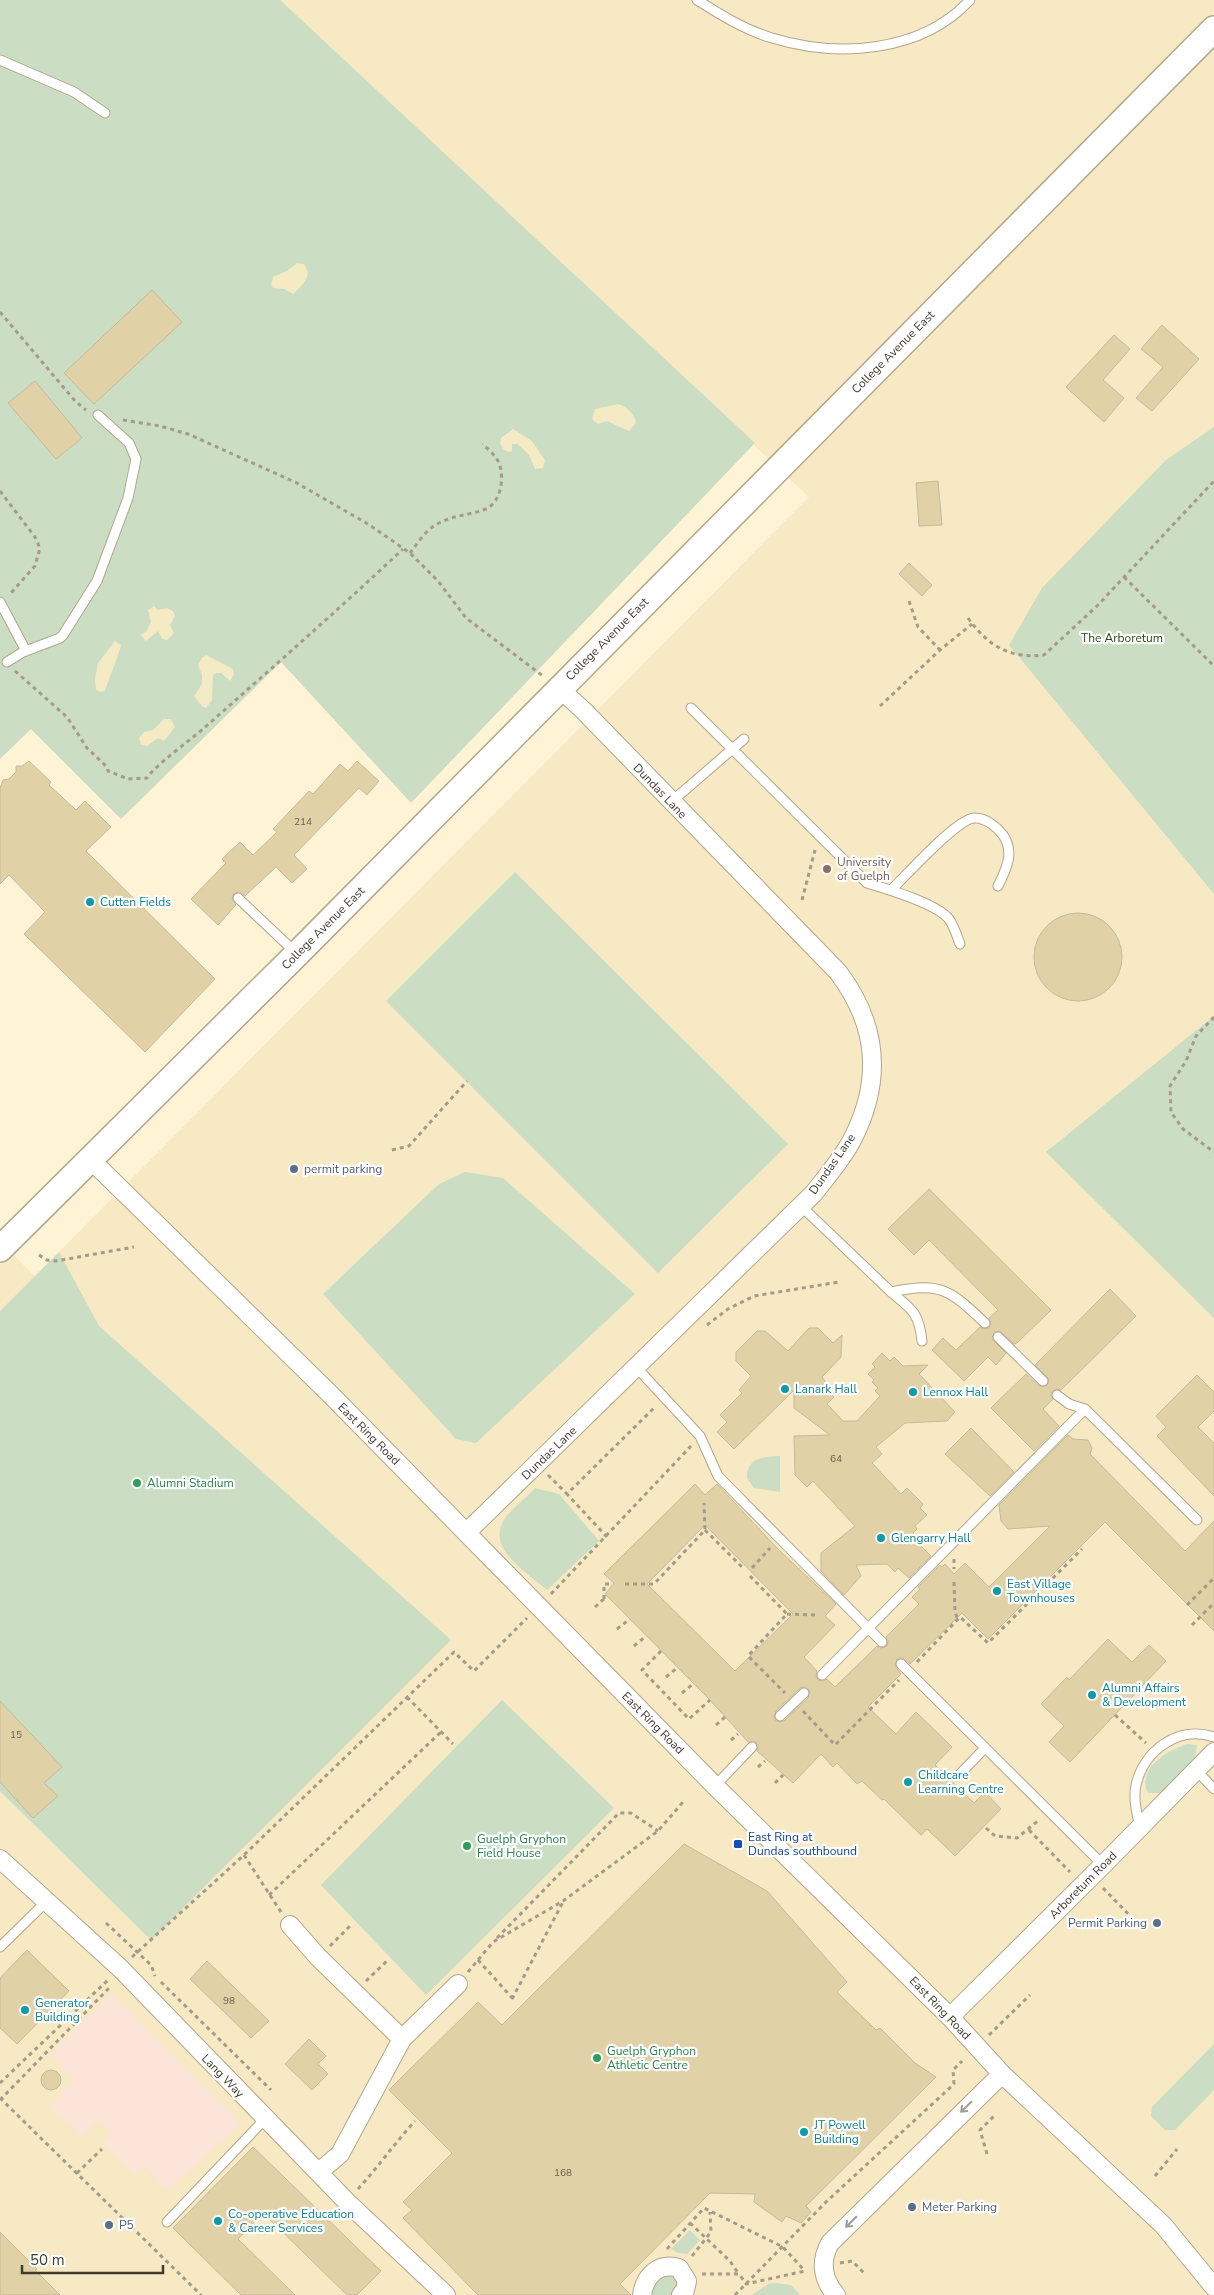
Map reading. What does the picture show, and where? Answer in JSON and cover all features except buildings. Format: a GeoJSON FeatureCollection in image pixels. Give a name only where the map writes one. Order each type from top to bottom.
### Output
{"type":"FeatureCollection","features":[{"type":"Feature","properties":{"kind":"street","name":"College Avenue East"},"geometry":{"type":"LineString","coordinates":[[0,1249],[297,954],[1214,29]]}},
{"type":"Feature","properties":{"kind":"street","name":"Dundas Lane"},"geometry":{"type":"LineString","coordinates":[[467,1532],[538,1465],[801,1206],[852,1140],[870,1092],[872,1075],[872,1058],[866,1023],[855,997],[838,972],[584,711],[559,688]]}},
{"type":"Feature","properties":{"kind":"street","name":"East Ring Road"},"geometry":{"type":"LineString","coordinates":[[90,1160],[248,1312],[467,1532],[538,1607],[715,1786],[950,2016],[1002,2074],[1163,2225],[1214,2287]]}},
{"type":"Feature","properties":{"kind":"street","name":"Arboretum Road"},"geometry":{"type":"LineString","coordinates":[[950,2016],[1214,1752]]}},
{"type":"Feature","properties":{"kind":"street","name":"Lang Way"},"geometry":{"type":"LineString","coordinates":[[0,1859],[120,1968],[347,2202],[446,2295]]}},
{"type":"Feature","properties":{"kind":"street"},"geometry":{"type":"LineString","coordinates":[[290,1925],[318,1957],[402,2039]]}},
{"type":"Feature","properties":{"kind":"street"},"geometry":{"type":"LineString","coordinates":[[319,2172],[340,2154],[402,2039],[458,1984]]}},
{"type":"Feature","properties":{"kind":"street"},"geometry":{"type":"LineString","coordinates":[[836,2295],[826,2278],[823,2267],[825,2252],[830,2243],[1002,2074]]}},
{"type":"Feature","properties":{"kind":"street"},"geometry":{"type":"LineString","coordinates":[[642,2295],[648,2277],[663,2266],[671,2265],[679,2268],[687,2281],[685,2290],[681,2295]]}},
{"type":"Feature","properties":{"kind":"lane"},"geometry":{"type":"LineString","coordinates":[[697,0],[732,21],[771,38],[819,48],[840,49],[901,41],[930,32],[960,11],[970,0]]}},
{"type":"Feature","properties":{"kind":"lane"},"geometry":{"type":"LineString","coordinates":[[0,60],[74,92],[106,113]]}},
{"type":"Feature","properties":{"kind":"lane"},"geometry":{"type":"LineString","coordinates":[[7,662],[26,651],[60,638],[63,635],[97,581],[128,498],[136,459],[129,443],[98,415]]}},
{"type":"Feature","properties":{"kind":"lane"},"geometry":{"type":"LineString","coordinates":[[0,602],[26,651]]}},
{"type":"Feature","properties":{"kind":"lane"},"geometry":{"type":"LineString","coordinates":[[691,708],[867,883],[891,890],[943,913],[950,920],[960,944]]}},
{"type":"Feature","properties":{"kind":"lane"},"geometry":{"type":"LineString","coordinates":[[671,802],[744,739]]}},
{"type":"Feature","properties":{"kind":"lane"},"geometry":{"type":"LineString","coordinates":[[891,890],[950,832],[962,822],[974,818],[986,821],[996,827],[1005,837],[1009,863],[998,886]]}},
{"type":"Feature","properties":{"kind":"lane"},"geometry":{"type":"LineString","coordinates":[[238,898],[297,954]]}},
{"type":"Feature","properties":{"kind":"lane"},"geometry":{"type":"LineString","coordinates":[[801,1206],[891,1292],[913,1309],[918,1317],[922,1341]]}},
{"type":"Feature","properties":{"kind":"lane"},"geometry":{"type":"LineString","coordinates":[[891,1292],[913,1288],[936,1288],[949,1292],[984,1322]]}},
{"type":"Feature","properties":{"kind":"lane"},"geometry":{"type":"LineString","coordinates":[[998,1337],[1043,1381]]}},
{"type":"Feature","properties":{"kind":"lane"},"geometry":{"type":"LineString","coordinates":[[636,1367],[665,1396],[700,1436],[718,1476],[870,1627],[882,1642]]}},
{"type":"Feature","properties":{"kind":"lane"},"geometry":{"type":"LineString","coordinates":[[1057,1395],[1069,1404],[1084,1409],[1197,1520]]}},
{"type":"Feature","properties":{"kind":"lane"},"geometry":{"type":"LineString","coordinates":[[822,1675],[1084,1409]]}},
{"type":"Feature","properties":{"kind":"lane"},"geometry":{"type":"LineString","coordinates":[[901,1664],[1103,1865]]}},
{"type":"Feature","properties":{"kind":"lane"},"geometry":{"type":"LineString","coordinates":[[780,1716],[804,1694]]}},
{"type":"Feature","properties":{"kind":"lane"},"geometry":{"type":"LineString","coordinates":[[1140,1828],[1135,1802],[1136,1786],[1143,1766],[1154,1750],[1184,1734],[1203,1733],[1214,1737]]}},
{"type":"Feature","properties":{"kind":"lane"},"geometry":{"type":"LineString","coordinates":[[715,1786],[752,1747]]}},
{"type":"Feature","properties":{"kind":"lane"},"geometry":{"type":"LineString","coordinates":[[958,1776],[985,1748]]}},
{"type":"Feature","properties":{"kind":"lane"},"geometry":{"type":"LineString","coordinates":[[1197,1771],[1214,1789]]}},
{"type":"Feature","properties":{"kind":"lane"},"geometry":{"type":"LineString","coordinates":[[0,1947],[46,1902]]}},
{"type":"Feature","properties":{"kind":"lane"},"geometry":{"type":"LineString","coordinates":[[167,2222],[265,2119]]}},
{"type":"Feature","properties":{"kind":"path"},"geometry":{"type":"LineString","coordinates":[[0,312],[76,401],[87,411],[98,415],[170,428],[215,446],[322,496],[368,524],[410,553],[438,581],[466,618],[559,688]]}},
{"type":"Feature","properties":{"kind":"path"},"geometry":{"type":"LineString","coordinates":[[410,553],[423,536],[437,524],[454,516],[489,508],[498,497],[502,481],[498,460],[482,444]]}},
{"type":"Feature","properties":{"kind":"path"},"geometry":{"type":"LineString","coordinates":[[968,618],[994,645],[1012,654],[1032,656],[1044,654],[1097,606],[1214,481]]}},
{"type":"Feature","properties":{"kind":"path"},"geometry":{"type":"LineString","coordinates":[[0,491],[35,536],[40,548],[35,566],[19,586]]}},
{"type":"Feature","properties":{"kind":"path"},"geometry":{"type":"LineString","coordinates":[[7,662],[67,718],[87,748],[107,767],[108,771],[128,779],[147,778],[152,770],[205,728],[277,662],[319,627],[403,549]]}},
{"type":"Feature","properties":{"kind":"path"},"geometry":{"type":"LineString","coordinates":[[1124,577],[1214,666]]}},
{"type":"Feature","properties":{"kind":"path"},"geometry":{"type":"LineString","coordinates":[[909,601],[918,627],[940,650]]}},
{"type":"Feature","properties":{"kind":"path"},"geometry":{"type":"LineString","coordinates":[[880,706],[940,650],[972,624]]}},
{"type":"Feature","properties":{"kind":"path"},"geometry":{"type":"LineString","coordinates":[[802,900],[819,835]]}},
{"type":"Feature","properties":{"kind":"path"},"geometry":{"type":"LineString","coordinates":[[1214,1018],[1196,1036],[1186,1060],[1170,1086],[1171,1112],[1183,1129],[1214,1152]]}},
{"type":"Feature","properties":{"kind":"path"},"geometry":{"type":"LineString","coordinates":[[392,1150],[409,1146],[467,1081]]}},
{"type":"Feature","properties":{"kind":"path"},"geometry":{"type":"LineString","coordinates":[[40,1255],[46,1260],[56,1261],[134,1247]]}},
{"type":"Feature","properties":{"kind":"path"},"geometry":{"type":"LineString","coordinates":[[702,1330],[719,1315],[754,1296],[839,1282]]}},
{"type":"Feature","properties":{"kind":"path"},"geometry":{"type":"LineString","coordinates":[[567,1494],[665,1396]]}},
{"type":"Feature","properties":{"kind":"path"},"geometry":{"type":"LineString","coordinates":[[0,2083],[120,1968],[244,1855],[454,1652],[474,1671],[606,1537],[700,1436]]}},
{"type":"Feature","properties":{"kind":"path"},"geometry":{"type":"LineString","coordinates":[[538,1465],[606,1537]]}},
{"type":"Feature","properties":{"kind":"path"},"geometry":{"type":"LineString","coordinates":[[704,1503],[705,1530],[742,1567]]}},
{"type":"Feature","properties":{"kind":"path"},"geometry":{"type":"LineString","coordinates":[[625,1584],[654,1584],[705,1530]]}},
{"type":"Feature","properties":{"kind":"path"},"geometry":{"type":"LineString","coordinates":[[752,1568],[780,1538]]}},
{"type":"Feature","properties":{"kind":"path"},"geometry":{"type":"LineString","coordinates":[[1188,1605],[1214,1578]]}},
{"type":"Feature","properties":{"kind":"path"},"geometry":{"type":"LineString","coordinates":[[954,1582],[955,1612],[958,1620]]}},
{"type":"Feature","properties":{"kind":"path"},"geometry":{"type":"LineString","coordinates":[[595,1607],[606,1598],[604,1584],[610,1584]]}},
{"type":"Feature","properties":{"kind":"path"},"geometry":{"type":"LineString","coordinates":[[1192,1625],[1214,1603]]}},
{"type":"Feature","properties":{"kind":"path"},"geometry":{"type":"LineString","coordinates":[[787,1614],[816,1615]]}},
{"type":"Feature","properties":{"kind":"path"},"geometry":{"type":"LineString","coordinates":[[618,1629],[630,1619]]}},
{"type":"Feature","properties":{"kind":"path"},"geometry":{"type":"LineString","coordinates":[[634,1646],[646,1636]]}},
{"type":"Feature","properties":{"kind":"path"},"geometry":{"type":"LineString","coordinates":[[661,1651],[642,1670],[689,1719],[710,1700]]}},
{"type":"Feature","properties":{"kind":"path"},"geometry":{"type":"LineString","coordinates":[[666,1677],[677,1668]]}},
{"type":"Feature","properties":{"kind":"path"},"geometry":{"type":"LineString","coordinates":[[682,1693],[693,1684]]}},
{"type":"Feature","properties":{"kind":"path"},"geometry":{"type":"LineString","coordinates":[[406,1697],[453,1744]]}},
{"type":"Feature","properties":{"kind":"path"},"geometry":{"type":"LineString","coordinates":[[1115,1715],[1154,1750]]}},
{"type":"Feature","properties":{"kind":"path"},"geometry":{"type":"LineString","coordinates":[[716,1725],[725,1717]]}},
{"type":"Feature","properties":{"kind":"path"},"geometry":{"type":"LineString","coordinates":[[269,1895],[441,1732]]}},
{"type":"Feature","properties":{"kind":"path"},"geometry":{"type":"LineString","coordinates":[[731,1740],[738,1734]]}},
{"type":"Feature","properties":{"kind":"path"},"geometry":{"type":"LineString","coordinates":[[758,1767],[765,1761]]}},
{"type":"Feature","properties":{"kind":"path"},"geometry":{"type":"LineString","coordinates":[[775,1783],[783,1775]]}},
{"type":"Feature","properties":{"kind":"path"},"geometry":{"type":"LineString","coordinates":[[493,1942],[563,1901],[658,1831],[683,1802]]}},
{"type":"Feature","properties":{"kind":"path"},"geometry":{"type":"LineString","coordinates":[[986,1828],[995,1836],[1017,1838],[1029,1830],[1048,1812]]}},
{"type":"Feature","properties":{"kind":"path"},"geometry":{"type":"LineString","coordinates":[[458,1984],[493,1942],[619,1813],[631,1813],[658,1831]]}},
{"type":"Feature","properties":{"kind":"path"},"geometry":{"type":"LineString","coordinates":[[1029,1830],[1071,1872]]}},
{"type":"Feature","properties":{"kind":"path"},"geometry":{"type":"LineString","coordinates":[[244,1855],[290,1925]]}},
{"type":"Feature","properties":{"kind":"path"},"geometry":{"type":"LineString","coordinates":[[1101,1886],[1138,1924]]}},
{"type":"Feature","properties":{"kind":"path"},"geometry":{"type":"LineString","coordinates":[[478,1960],[513,2000],[563,1901]]}},
{"type":"Feature","properties":{"kind":"path"},"geometry":{"type":"LineString","coordinates":[[106,1923],[151,1965],[154,1974],[271,2090]]}},
{"type":"Feature","properties":{"kind":"path"},"geometry":{"type":"LineString","coordinates":[[318,1957],[352,1924]]}},
{"type":"Feature","properties":{"kind":"path"},"geometry":{"type":"LineString","coordinates":[[354,1992],[389,1959]]}},
{"type":"Feature","properties":{"kind":"path"},"geometry":{"type":"LineString","coordinates":[[109,1988],[0,2099],[201,2295]]}},
{"type":"Feature","properties":{"kind":"path"},"geometry":{"type":"LineString","coordinates":[[988,2035],[1030,1995]]}},
{"type":"Feature","properties":{"kind":"path"},"geometry":{"type":"LineString","coordinates":[[735,2295],[826,2202],[954,2084],[953,2070],[962,2061]]}},
{"type":"Feature","properties":{"kind":"path"},"geometry":{"type":"LineString","coordinates":[[987,2154],[980,2130],[996,2114]]}},
{"type":"Feature","properties":{"kind":"path"},"geometry":{"type":"LineString","coordinates":[[347,2202],[376,2171],[384,2156],[415,2121]]}},
{"type":"Feature","properties":{"kind":"path"},"geometry":{"type":"LineString","coordinates":[[77,2173],[102,2149]]}},
{"type":"Feature","properties":{"kind":"path"},"geometry":{"type":"LineString","coordinates":[[1155,2176],[1178,2149]]}},
{"type":"Feature","properties":{"kind":"path"},"geometry":{"type":"LineString","coordinates":[[665,2250],[704,2208],[783,2247],[804,2270],[746,2284]]}},
{"type":"Feature","properties":{"kind":"path"},"geometry":{"type":"LineString","coordinates":[[688,2261],[711,2232],[710,2211]]}},
{"type":"Feature","properties":{"kind":"path"},"geometry":{"type":"LineString","coordinates":[[690,2224],[730,2261],[746,2284]]}},
{"type":"Feature","properties":{"kind":"path"},"geometry":{"type":"LineString","coordinates":[[696,2274],[739,2274]]}},
{"type":"Feature","properties":{"kind":"shaded area","name":"University of Guelph"},"geometry":{"type":"Polygon","coordinates":[[[279,0],[1214,0],[1214,2295],[0,2295],[0,1242],[35,1276],[809,497],[279,0]]]}},
{"type":"Feature","properties":{"kind":"shaded area"},"geometry":{"type":"Polygon","coordinates":[[[111,1994],[241,2124],[167,2190],[144,2166],[135,2175],[102,2142],[112,2134],[97,2120],[81,2136],[50,2106],[75,2080],[50,2054],[111,1994]]]}},
{"type":"Feature","properties":{"kind":"green space"},"geometry":{"type":"Polygon","coordinates":[[[0,0],[280,0],[755,443],[411,803],[281,662],[121,819],[31,729],[0,759],[0,0]]]}},
{"type":"Feature","properties":{"kind":"green space","name":"The Arboretum"},"geometry":{"type":"Polygon","coordinates":[[[1214,427],[1214,894],[1009,645],[1042,588],[1166,460],[1214,427]]]}},
{"type":"Feature","properties":{"kind":"green space"},"geometry":{"type":"Polygon","coordinates":[[[515,872],[788,1144],[658,1273],[386,1001],[515,872]]]}},
{"type":"Feature","properties":{"kind":"green space"},"geometry":{"type":"Polygon","coordinates":[[[1214,1016],[1214,1318],[1046,1152],[1214,1016]]]}},
{"type":"Feature","properties":{"kind":"green space"},"geometry":{"type":"Polygon","coordinates":[[[465,1172],[503,1178],[635,1294],[476,1443],[456,1439],[323,1294],[439,1184],[465,1172]]]}},
{"type":"Feature","properties":{"kind":"green space","name":"Alumni Stadium"},"geometry":{"type":"Polygon","coordinates":[[[59,1252],[99,1326],[451,1640],[151,1940],[0,1791],[0,1311],[59,1252]]]}},
{"type":"Feature","properties":{"kind":"green space"},"geometry":{"type":"Polygon","coordinates":[[[780,1456],[780,1492],[754,1488],[747,1478],[748,1471],[753,1462],[762,1458],[780,1456]]]}},
{"type":"Feature","properties":{"kind":"green space"},"geometry":{"type":"Polygon","coordinates":[[[535,1488],[559,1494],[599,1541],[547,1590],[511,1559],[500,1540],[500,1529],[505,1518],[535,1488]]]}},
{"type":"Feature","properties":{"kind":"green space","name":"Guelph Gryphon Field House"},"geometry":{"type":"Polygon","coordinates":[[[502,1700],[614,1808],[426,1995],[321,1885],[502,1700]]]}},
{"type":"Feature","properties":{"kind":"green space"},"geometry":{"type":"Polygon","coordinates":[[[1187,1744],[1197,1745],[1195,1758],[1160,1793],[1148,1793],[1145,1784],[1150,1768],[1156,1761],[1187,1744]]]}},
{"type":"Feature","properties":{"kind":"green space"},"geometry":{"type":"Polygon","coordinates":[[[1214,2044],[1214,2090],[1175,2130],[1165,2130],[1151,2116],[1152,2107],[1214,2044]]]}},
{"type":"Feature","properties":{"kind":"green space"},"geometry":{"type":"Polygon","coordinates":[[[690,2230],[700,2240],[687,2254],[678,2253],[671,2249],[690,2230]]]}},
{"type":"Feature","properties":{"kind":"green space"},"geometry":{"type":"Polygon","coordinates":[[[664,2274],[676,2275],[679,2282],[677,2290],[671,2295],[649,2295],[655,2282],[664,2274]]]}},
{"type":"Feature","properties":{"kind":"green space"},"geometry":{"type":"Polygon","coordinates":[[[768,2284],[791,2285],[800,2295],[752,2295],[768,2284]]]}},
{"type":"Feature","properties":{"kind":"sand"},"geometry":{"type":"Polygon","coordinates":[[[297,263],[304,264],[308,272],[305,281],[298,289],[293,294],[284,289],[273,288],[271,285],[273,277],[287,271],[297,263]]]}},
{"type":"Feature","properties":{"kind":"sand"},"geometry":{"type":"Polygon","coordinates":[[[618,404],[630,411],[634,416],[636,423],[629,431],[607,421],[598,424],[592,419],[595,409],[618,404]]]}},
{"type":"Feature","properties":{"kind":"sand"},"geometry":{"type":"Polygon","coordinates":[[[513,429],[532,441],[545,460],[543,468],[535,469],[529,455],[518,444],[512,444],[512,451],[504,450],[500,443],[501,438],[513,429]]]}},
{"type":"Feature","properties":{"kind":"sand"},"geometry":{"type":"Polygon","coordinates":[[[154,606],[158,610],[167,608],[173,611],[175,616],[170,625],[174,633],[167,640],[162,639],[158,631],[146,641],[140,635],[146,632],[151,622],[148,610],[154,606]]]}},
{"type":"Feature","properties":{"kind":"sand"},"geometry":{"type":"Polygon","coordinates":[[[115,641],[121,645],[105,691],[100,692],[96,690],[95,679],[98,663],[115,641]]]}},
{"type":"Feature","properties":{"kind":"sand"},"geometry":{"type":"Polygon","coordinates":[[[206,655],[233,669],[234,674],[230,681],[221,673],[213,675],[212,700],[206,708],[194,696],[202,684],[202,675],[198,665],[206,655]]]}},
{"type":"Feature","properties":{"kind":"sand"},"geometry":{"type":"Polygon","coordinates":[[[164,719],[171,719],[175,727],[164,741],[158,738],[147,746],[141,745],[139,738],[144,732],[153,730],[164,719]]]}},
{"type":"Feature","properties":{"kind":"place","name":"University of Guelph"},"geometry":{"type":"Point","coordinates":[827,869]}},
{"type":"Feature","properties":{"kind":"place","name":"Cutten Fields"},"geometry":{"type":"Point","coordinates":[90,902]}},
{"type":"Feature","properties":{"kind":"place","name":"permit parking"},"geometry":{"type":"Point","coordinates":[294,1169]}},
{"type":"Feature","properties":{"kind":"place","name":"Lanark Hall"},"geometry":{"type":"Point","coordinates":[785,1389]}},
{"type":"Feature","properties":{"kind":"place","name":"Lennox Hall"},"geometry":{"type":"Point","coordinates":[913,1392]}},
{"type":"Feature","properties":{"kind":"place","name":"Alumni Stadium"},"geometry":{"type":"Point","coordinates":[137,1483]}},
{"type":"Feature","properties":{"kind":"place","name":"Glengarry Hall"},"geometry":{"type":"Point","coordinates":[881,1538]}},
{"type":"Feature","properties":{"kind":"place","name":"East Village Townhouses"},"geometry":{"type":"Point","coordinates":[997,1591]}},
{"type":"Feature","properties":{"kind":"place","name":"Alumni Affairs & Development"},"geometry":{"type":"Point","coordinates":[1092,1695]}},
{"type":"Feature","properties":{"kind":"place","name":"Childcare Learning Centre"},"geometry":{"type":"Point","coordinates":[908,1782]}},
{"type":"Feature","properties":{"kind":"place","name":"East Ring at Dundas southbound"},"geometry":{"type":"Point","coordinates":[738,1844]}},
{"type":"Feature","properties":{"kind":"place","name":"Guelph Gryphon Field House"},"geometry":{"type":"Point","coordinates":[467,1846]}},
{"type":"Feature","properties":{"kind":"place","name":"Permit Parking"},"geometry":{"type":"Point","coordinates":[1157,1923]}},
{"type":"Feature","properties":{"kind":"place","name":"Generator Building"},"geometry":{"type":"Point","coordinates":[25,2010]}},
{"type":"Feature","properties":{"kind":"place","name":"Guelph Gryphon Athletic Centre"},"geometry":{"type":"Point","coordinates":[597,2058]}},
{"type":"Feature","properties":{"kind":"place","name":"JT Powell Building"},"geometry":{"type":"Point","coordinates":[804,2132]}},
{"type":"Feature","properties":{"kind":"place","name":"Meter Parking"},"geometry":{"type":"Point","coordinates":[912,2207]}},
{"type":"Feature","properties":{"kind":"place","name":"Co-operative Education & Career Services"},"geometry":{"type":"Point","coordinates":[218,2221]}},
{"type":"Feature","properties":{"kind":"place","name":"P5"},"geometry":{"type":"Point","coordinates":[109,2225]}}]}
